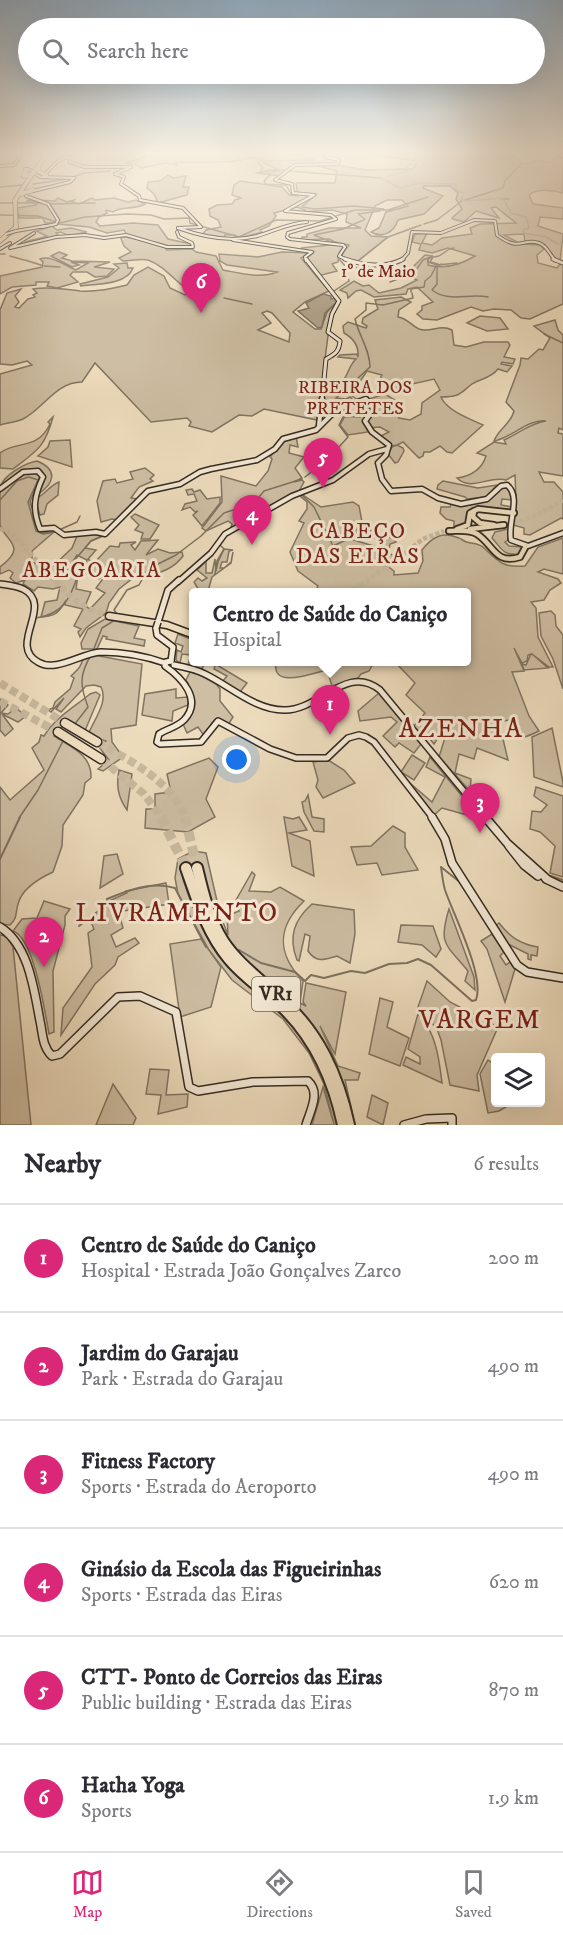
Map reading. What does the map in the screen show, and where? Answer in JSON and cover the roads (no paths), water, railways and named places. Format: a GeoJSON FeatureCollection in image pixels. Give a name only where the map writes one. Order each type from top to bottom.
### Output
{"type":"FeatureCollection","features":[{"type":"Feature","properties":{"kind":"highway"},"geometry":{"type":"LineString","coordinates":[[0,239],[14,230],[15,206]]}},
{"type":"Feature","properties":{"kind":"highway"},"geometry":{"type":"LineString","coordinates":[[68,725],[94,741]]}},
{"type":"Feature","properties":{"kind":"highway"},"geometry":{"type":"LineString","coordinates":[[61,734],[97,756]]}},
{"type":"Feature","properties":{"kind":"highway","name":"VR1"},"geometry":{"type":"LineString","coordinates":[[343,1125],[334,1083],[317,1047],[296,1020],[240,970],[219,945],[203,916],[192,868],[223,941],[244,966],[296,1011],[321,1044],[338,1079],[349,1125]]}},
{"type":"Feature","properties":{"kind":"main road"},"geometry":{"type":"LineString","coordinates":[[0,239],[16,231],[58,222],[49,206]]}},
{"type":"Feature","properties":{"kind":"main road"},"geometry":{"type":"LineString","coordinates":[[170,206],[183,208],[201,227],[178,230]]}},
{"type":"Feature","properties":{"kind":"main road"},"geometry":{"type":"LineString","coordinates":[[288,233],[298,228],[334,221],[335,217],[284,211],[295,206]]}},
{"type":"Feature","properties":{"kind":"main road"},"geometry":{"type":"LineString","coordinates":[[233,240],[258,236],[288,224],[308,223],[291,227],[287,237],[343,245],[345,247],[339,256],[351,262],[394,263],[407,256],[412,232],[442,232],[484,218],[495,221],[497,235],[511,245],[519,247],[531,243],[541,244],[545,246],[554,260],[563,263]]}},
{"type":"Feature","properties":{"kind":"main road"},"geometry":{"type":"LineString","coordinates":[[43,226],[10,248],[56,237],[85,235],[104,238],[126,235],[171,247],[193,247],[192,243],[179,237],[178,230]]}},
{"type":"Feature","properties":{"kind":"main road"},"geometry":{"type":"LineString","coordinates":[[178,230],[208,237],[312,252],[305,257],[306,261],[339,303],[332,314],[328,332],[340,341],[339,351],[336,356],[326,359],[318,427]]}},
{"type":"Feature","properties":{"kind":"main road"},"geometry":{"type":"LineString","coordinates":[[0,249],[33,232]]}},
{"type":"Feature","properties":{"kind":"main road"},"geometry":{"type":"LineString","coordinates":[[0,489],[23,472],[34,470],[41,472],[43,477],[32,504],[40,529],[54,528],[64,535],[96,532],[105,534],[148,491],[188,482],[199,473],[262,459],[278,448],[285,438],[318,427],[336,410],[366,399],[374,409],[365,421],[366,426],[373,436],[388,444],[386,455],[378,463],[378,470],[382,481],[393,492],[422,489],[438,498],[461,504],[487,499],[502,485],[507,485],[513,489],[514,494],[514,513],[509,538],[526,548]]}},
{"type":"Feature","properties":{"kind":"main road"},"geometry":{"type":"LineString","coordinates":[[157,661],[167,672],[171,666],[173,647],[157,635],[157,625],[168,590],[211,553],[225,534],[292,496],[333,480],[369,454],[387,449]]}},
{"type":"Feature","properties":{"kind":"main road"},"geometry":{"type":"LineString","coordinates":[[447,531],[468,525],[470,513],[474,510],[514,513]]}},
{"type":"Feature","properties":{"kind":"main road"},"geometry":{"type":"LineString","coordinates":[[474,510],[473,517],[478,522],[505,525]]}},
{"type":"Feature","properties":{"kind":"main road"},"geometry":{"type":"LineString","coordinates":[[447,531],[505,525]]}},
{"type":"Feature","properties":{"kind":"main road"},"geometry":{"type":"LineString","coordinates":[[486,542],[484,535],[486,531],[505,525]]}},
{"type":"Feature","properties":{"kind":"main road"},"geometry":{"type":"LineString","coordinates":[[447,531],[474,532],[496,555],[505,559],[519,558],[526,548],[563,533]]}},
{"type":"Feature","properties":{"kind":"main road"},"geometry":{"type":"LineString","coordinates":[[0,584],[22,587],[33,596],[35,604],[28,649],[31,657],[40,663],[54,665],[93,653],[157,661],[171,666],[197,670],[264,706],[282,710],[300,708],[351,681],[363,681],[372,685],[380,690],[524,865],[563,887]]}},
{"type":"Feature","properties":{"kind":"main road"},"geometry":{"type":"LineString","coordinates":[[109,616],[167,625],[189,633]]}},
{"type":"Feature","properties":{"kind":"main road"},"geometry":{"type":"LineString","coordinates":[[171,666],[188,687],[189,712],[184,720],[159,734],[157,741],[160,744],[201,742],[205,740],[214,723],[218,721],[273,752],[308,759],[327,758],[345,738],[367,737],[374,742],[437,823],[445,838],[452,863],[517,965],[526,972],[563,978]]}},
{"type":"Feature","properties":{"kind":"main road"},"geometry":{"type":"LineString","coordinates":[[1,927],[12,937],[25,960],[45,1049],[49,1055],[60,1054],[118,997],[126,994],[150,999],[176,1012],[189,1088],[198,1091],[253,1082],[308,1081],[313,1084],[315,1091],[306,1125]]}},
{"type":"Feature","properties":{"kind":"main road"},"geometry":{"type":"LineString","coordinates":[[404,1125],[426,1119],[452,1121]]}},
{"type":"Feature","properties":{"kind":"waterway"},"geometry":{"type":"LineString","coordinates":[[302,207],[315,209],[354,206],[384,209]]}},
{"type":"Feature","properties":{"kind":"waterway"},"geometry":{"type":"LineString","coordinates":[[0,215],[38,216],[60,223],[85,217],[127,214],[151,215],[164,219],[189,218],[190,223],[239,237],[276,220],[320,221],[355,210],[388,210],[402,206]]}},
{"type":"Feature","properties":{"kind":"waterway"},"geometry":{"type":"LineString","coordinates":[[424,224],[437,220],[456,206]]}},
{"type":"Feature","properties":{"kind":"waterway"},"geometry":{"type":"LineString","coordinates":[[507,206],[511,213],[526,217],[529,228],[523,230],[524,233],[546,237],[558,244],[563,244]]}},
{"type":"Feature","properties":{"kind":"waterway"},"geometry":{"type":"LineString","coordinates":[[362,221],[365,219],[358,214],[380,211]]}},
{"type":"Feature","properties":{"kind":"waterway"},"geometry":{"type":"LineString","coordinates":[[329,241],[314,235],[343,229],[361,221]]}},
{"type":"Feature","properties":{"kind":"waterway"},"geometry":{"type":"LineString","coordinates":[[358,261],[388,237],[421,225]]}},
{"type":"Feature","properties":{"kind":"waterway"},"geometry":{"type":"LineString","coordinates":[[330,241],[349,245],[341,256]]}},
{"type":"Feature","properties":{"kind":"waterway"},"geometry":{"type":"LineString","coordinates":[[449,249],[454,248]]}},
{"type":"Feature","properties":{"kind":"waterway"},"geometry":{"type":"LineString","coordinates":[[433,257],[448,250]]}},
{"type":"Feature","properties":{"kind":"waterway"},"geometry":{"type":"LineString","coordinates":[[0,254],[5,254]]}},
{"type":"Feature","properties":{"kind":"waterway"},"geometry":{"type":"LineString","coordinates":[[10,256],[24,260]]}},
{"type":"Feature","properties":{"kind":"waterway"},"geometry":{"type":"LineString","coordinates":[[390,282],[414,273],[423,260],[431,257]]}},
{"type":"Feature","properties":{"kind":"waterway"},"geometry":{"type":"LineString","coordinates":[[433,257],[430,262],[438,264]]}},
{"type":"Feature","properties":{"kind":"waterway"},"geometry":{"type":"LineString","coordinates":[[433,257],[429,258],[428,262],[440,265]]}},
{"type":"Feature","properties":{"kind":"waterway"},"geometry":{"type":"LineString","coordinates":[[339,259],[346,267]]}},
{"type":"Feature","properties":{"kind":"waterway"},"geometry":{"type":"LineString","coordinates":[[25,260],[41,265]]}},
{"type":"Feature","properties":{"kind":"waterway"},"geometry":{"type":"LineString","coordinates":[[440,265],[457,263]]}},
{"type":"Feature","properties":{"kind":"waterway"},"geometry":{"type":"LineString","coordinates":[[349,267],[352,264]]}},
{"type":"Feature","properties":{"kind":"waterway"},"geometry":{"type":"LineString","coordinates":[[440,265],[437,267],[437,284],[432,290],[452,297],[488,297]]}},
{"type":"Feature","properties":{"kind":"waterway"},"geometry":{"type":"LineString","coordinates":[[44,266],[60,267]]}},
{"type":"Feature","properties":{"kind":"waterway"},"geometry":{"type":"LineString","coordinates":[[349,267],[354,266],[372,278]]}},
{"type":"Feature","properties":{"kind":"waterway"},"geometry":{"type":"LineString","coordinates":[[411,292],[411,289],[424,287],[425,281],[431,276],[436,266]]}},
{"type":"Feature","properties":{"kind":"waterway"},"geometry":{"type":"LineString","coordinates":[[334,291],[349,281],[346,269],[349,267]]}},
{"type":"Feature","properties":{"kind":"waterway"},"geometry":{"type":"LineString","coordinates":[[358,400],[349,394],[357,379],[370,367],[355,319],[366,310],[366,303],[383,305],[413,298],[412,293]]}},
{"type":"Feature","properties":{"kind":"waterway"},"geometry":{"type":"LineString","coordinates":[[224,298],[252,304]]}},
{"type":"Feature","properties":{"kind":"waterway"},"geometry":{"type":"LineString","coordinates":[[544,334],[563,343]]}},
{"type":"Feature","properties":{"kind":"waterway"},"geometry":{"type":"LineString","coordinates":[[332,357],[339,350]]}},
{"type":"Feature","properties":{"kind":"waterway"},"geometry":{"type":"LineString","coordinates":[[305,477],[328,459],[348,437],[339,425],[343,417],[360,416],[369,411],[367,404],[362,402]]}},
{"type":"Feature","properties":{"kind":"waterway"},"geometry":{"type":"LineString","coordinates":[[0,500],[17,481],[28,477]]}},
{"type":"Feature","properties":{"kind":"waterway"},"geometry":{"type":"LineString","coordinates":[[29,477],[38,480],[28,502],[36,531],[43,534],[55,532]]}},
{"type":"Feature","properties":{"kind":"waterway"},"geometry":{"type":"LineString","coordinates":[[117,614],[114,610],[127,590],[139,585],[148,569],[176,555],[201,536],[224,513],[254,503],[264,491],[302,479]]}},
{"type":"Feature","properties":{"kind":"waterway"},"geometry":{"type":"LineString","coordinates":[[302,495],[314,507],[333,546],[348,539]]}},
{"type":"Feature","properties":{"kind":"waterway"},"geometry":{"type":"LineString","coordinates":[[59,530],[77,522],[80,516]]}},
{"type":"Feature","properties":{"kind":"waterway"},"geometry":{"type":"LineString","coordinates":[[36,618],[53,613],[64,604],[78,575],[67,569],[91,541],[104,535]]}},
{"type":"Feature","properties":{"kind":"waterway"},"geometry":{"type":"LineString","coordinates":[[215,574],[217,561],[224,549],[220,545]]}},
{"type":"Feature","properties":{"kind":"waterway"},"geometry":{"type":"LineString","coordinates":[[93,651],[102,628],[115,620]]}},
{"type":"Feature","properties":{"kind":"waterway"},"geometry":{"type":"LineString","coordinates":[[74,725],[88,707],[82,681],[84,669],[91,655]]}},
{"type":"Feature","properties":{"kind":"waterway"},"geometry":{"type":"LineString","coordinates":[[19,818],[38,790],[64,739]]}},
{"type":"Feature","properties":{"kind":"waterway"},"geometry":{"type":"LineString","coordinates":[[0,859],[20,817]]}},
{"type":"Feature","properties":{"kind":"waterway"},"geometry":{"type":"LineString","coordinates":[[239,950],[261,963],[295,972],[305,981],[311,975],[324,978],[351,971],[365,973],[389,964],[407,963],[418,959],[431,965],[472,1001],[476,1000],[478,989],[473,962],[445,890],[441,867],[461,883]]}},
{"type":"Feature","properties":{"kind":"waterway"},"geometry":{"type":"LineString","coordinates":[[551,876],[563,880]]}},
{"type":"Feature","properties":{"kind":"waterway"},"geometry":{"type":"LineString","coordinates":[[79,926],[105,906],[107,899],[149,886],[166,886],[175,888],[206,947]]}},
{"type":"Feature","properties":{"kind":"tunnel"},"geometry":{"type":"LineString","coordinates":[[507,525],[533,517],[563,500]]}},
{"type":"Feature","properties":{"kind":"tunnel"},"geometry":{"type":"LineString","coordinates":[[0,529],[12,533],[56,582]]}},
{"type":"Feature","properties":{"kind":"tunnel"},"geometry":{"type":"LineString","coordinates":[[366,582],[423,539],[444,531]]}},
{"type":"Feature","properties":{"kind":"tunnel"},"geometry":{"type":"LineString","coordinates":[[55,580],[79,602],[109,616]]}},
{"type":"Feature","properties":{"kind":"tunnel"},"geometry":{"type":"LineString","coordinates":[[357,588],[368,580]]}},
{"type":"Feature","properties":{"kind":"tunnel"},"geometry":{"type":"LineString","coordinates":[[0,683],[65,723]]}},
{"type":"Feature","properties":{"kind":"tunnel"},"geometry":{"type":"LineString","coordinates":[[0,701],[58,732]]}},
{"type":"Feature","properties":{"kind":"tunnel"},"geometry":{"type":"LineString","coordinates":[[97,742],[136,764],[160,782],[179,805],[186,818]]}},
{"type":"Feature","properties":{"kind":"tunnel"},"geometry":{"type":"LineString","coordinates":[[101,759],[144,794],[162,818]]}},
{"type":"Feature","properties":{"kind":"tunnel"},"geometry":{"type":"LineString","coordinates":[[161,817],[186,868]]}},
{"type":"Feature","properties":{"kind":"tunnel"},"geometry":{"type":"LineString","coordinates":[[185,817],[197,868]]}},
{"type":"Feature","properties":{"kind":"place","name":"Hatha Yoga"},"geometry":{"type":"Point","coordinates":[201,313]}},
{"type":"Feature","properties":{"kind":"place","name":"CTT- Ponto de Correios das Eiras"},"geometry":{"type":"Point","coordinates":[323,488]}},
{"type":"Feature","properties":{"kind":"place","name":"Ginásio da Escola das Figueirinhas"},"geometry":{"type":"Point","coordinates":[252,545]}},
{"type":"Feature","properties":{"kind":"place","name":"Centro de Saúde do Caniço"},"geometry":{"type":"Point","coordinates":[330,735]}},
{"type":"Feature","properties":{"kind":"place","name":"Fitness Factory"},"geometry":{"type":"Point","coordinates":[480,833]}},
{"type":"Feature","properties":{"kind":"place","name":"Jardim do Garajau"},"geometry":{"type":"Point","coordinates":[44,967]}},
{"type":"Feature","properties":{"kind":"district","name":"1º de Maio"},"geometry":{"type":"Point","coordinates":[378,272]}},
{"type":"Feature","properties":{"kind":"district","name":"RIBEIRA DOS PRETETES"},"geometry":{"type":"Point","coordinates":[355,398]}},
{"type":"Feature","properties":{"kind":"district","name":"CABEÇO DAS EIRAS"},"geometry":{"type":"Point","coordinates":[358,544]}},
{"type":"Feature","properties":{"kind":"district","name":"ABEGOARIA"},"geometry":{"type":"Point","coordinates":[92,570]}},
{"type":"Feature","properties":{"kind":"district","name":"AZENHA"},"geometry":{"type":"Point","coordinates":[461,729]}},
{"type":"Feature","properties":{"kind":"district","name":"LIVRAMENTO"},"geometry":{"type":"Point","coordinates":[177,913]}},
{"type":"Feature","properties":{"kind":"district","name":"VARGEM"},"geometry":{"type":"Point","coordinates":[480,1020]}}]}
